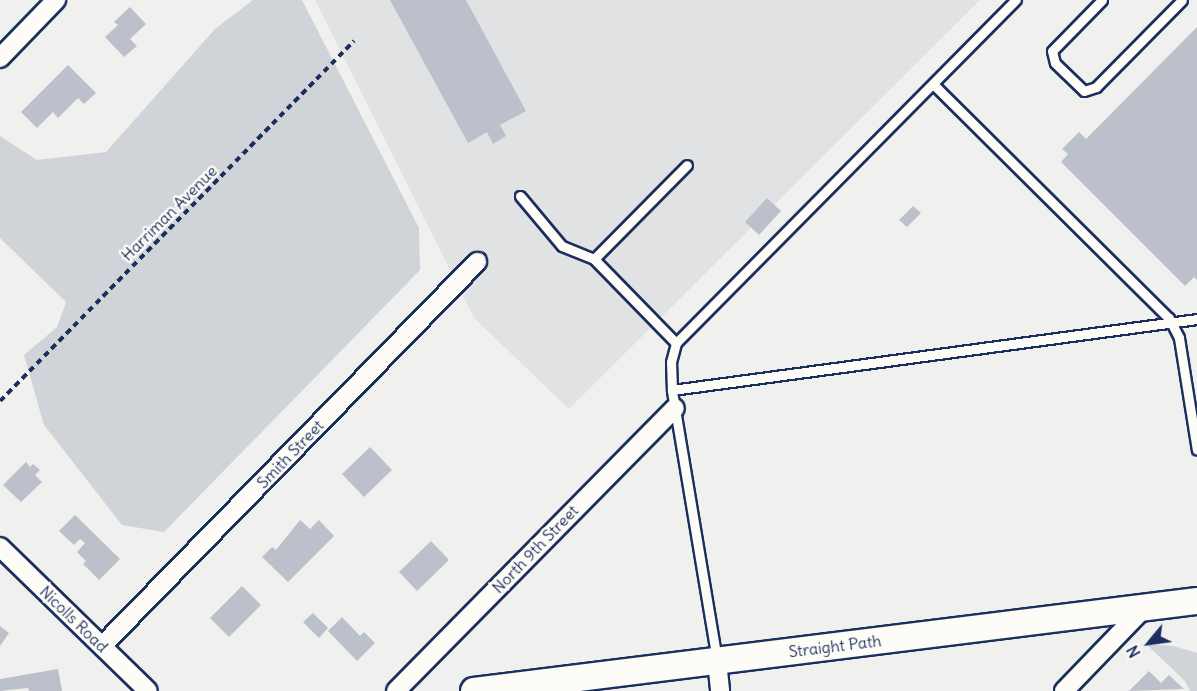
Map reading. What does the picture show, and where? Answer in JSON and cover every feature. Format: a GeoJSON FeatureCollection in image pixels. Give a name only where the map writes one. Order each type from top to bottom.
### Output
{"type":"FeatureCollection","features":[{"type":"Feature","properties":{"kind":"main road","name":"Straight Path"},"geometry":{"type":"LineString","coordinates":[[474,691],[1197,601]]}},
{"type":"Feature","properties":{"kind":"street"},"geometry":{"type":"LineString","coordinates":[[0,57],[57,0]]}},
{"type":"Feature","properties":{"kind":"street","name":"Smith Street"},"geometry":{"type":"LineString","coordinates":[[102,646],[477,262]]}},
{"type":"Feature","properties":{"kind":"street","name":"North 9th Street"},"geometry":{"type":"LineString","coordinates":[[396,691],[675,408]]}},
{"type":"Feature","properties":{"kind":"street","name":"Nicolls Road"},"geometry":{"type":"LineString","coordinates":[[0,547],[148,691]]}},
{"type":"Feature","properties":{"kind":"street"},"geometry":{"type":"LineString","coordinates":[[1064,691],[1145,607]]}},
{"type":"Feature","properties":{"kind":"street"},"geometry":{"type":"LineString","coordinates":[[717,661],[720,691]]}},
{"type":"Feature","properties":{"kind":"lane"},"geometry":{"type":"LineString","coordinates":[[717,661],[672,390],[671,362],[676,343],[1016,0]]}},
{"type":"Feature","properties":{"kind":"lane"},"geometry":{"type":"LineString","coordinates":[[1102,0],[1052,51],[1055,63],[1084,91],[1096,87],[1182,0]]}},
{"type":"Feature","properties":{"kind":"lane"},"geometry":{"type":"LineString","coordinates":[[933,84],[1169,318],[1179,339],[1197,450]]}},
{"type":"Feature","properties":{"kind":"lane"},"geometry":{"type":"LineString","coordinates":[[594,259],[687,165]]}},
{"type":"Feature","properties":{"kind":"lane"},"geometry":{"type":"LineString","coordinates":[[520,196],[562,246],[594,259],[676,343]]}},
{"type":"Feature","properties":{"kind":"lane"},"geometry":{"type":"LineString","coordinates":[[672,390],[1197,320]]}},
{"type":"Feature","properties":{"kind":"path","name":"Harriman Avenue"},"geometry":{"type":"LineString","coordinates":[[0,401],[354,41]]}},
{"type":"Feature","properties":{"kind":"shaded area"},"geometry":{"type":"Polygon","coordinates":[[[253,0],[302,0],[419,228],[420,270],[164,532],[122,525],[44,425],[24,355],[57,327],[66,302],[0,238],[0,136],[37,160],[106,152],[215,29],[253,0]]]}},
{"type":"Feature","properties":{"kind":"shaded area"},"geometry":{"type":"Polygon","coordinates":[[[315,0],[980,0],[569,409],[474,318],[315,0]]]}},
{"type":"Feature","properties":{"kind":"shaded area"},"geometry":{"type":"Polygon","coordinates":[[[1146,644],[1173,646],[1197,653],[1197,691],[1190,691],[1185,681],[1146,644]]]}},
{"type":"Feature","properties":{"kind":"building"},"geometry":{"type":"Polygon","coordinates":[[[390,0],[466,0],[526,111],[500,125],[506,136],[493,144],[487,132],[468,143],[390,0]]]}},
{"type":"Feature","properties":{"kind":"building"},"geometry":{"type":"Polygon","coordinates":[[[130,7],[146,24],[130,39],[137,46],[124,57],[105,37],[118,25],[114,22],[130,7]]]}},
{"type":"Feature","properties":{"kind":"building"},"geometry":{"type":"Polygon","coordinates":[[[1197,27],[1197,280],[1194,277],[1185,286],[1061,162],[1068,154],[1062,149],[1079,132],[1086,139],[1197,27]]]}},
{"type":"Feature","properties":{"kind":"building"},"geometry":{"type":"Polygon","coordinates":[[[68,65],[96,93],[84,104],[78,98],[58,118],[53,112],[37,128],[21,112],[68,65]]]}},
{"type":"Feature","properties":{"kind":"building"},"geometry":{"type":"Polygon","coordinates":[[[767,198],[781,211],[759,235],[745,222],[767,198]]]}},
{"type":"Feature","properties":{"kind":"building"},"geometry":{"type":"Polygon","coordinates":[[[913,206],[921,213],[907,227],[899,220],[913,206]]]}},
{"type":"Feature","properties":{"kind":"building"},"geometry":{"type":"Polygon","coordinates":[[[370,447],[392,470],[364,497],[342,474],[370,447]]]}},
{"type":"Feature","properties":{"kind":"building"},"geometry":{"type":"Polygon","coordinates":[[[26,462],[30,467],[33,464],[40,470],[35,475],[42,482],[21,502],[3,485],[26,462]]]}},
{"type":"Feature","properties":{"kind":"building"},"geometry":{"type":"Polygon","coordinates":[[[75,515],[120,559],[99,580],[83,564],[86,561],[77,552],[85,543],[80,539],[74,545],[59,531],[75,515]]]}},
{"type":"Feature","properties":{"kind":"building"},"geometry":{"type":"Polygon","coordinates":[[[300,520],[310,529],[319,520],[334,536],[288,582],[262,557],[272,547],[276,550],[300,520]]]}},
{"type":"Feature","properties":{"kind":"building"},"geometry":{"type":"Polygon","coordinates":[[[431,541],[449,560],[417,591],[399,572],[431,541]]]}},
{"type":"Feature","properties":{"kind":"building"},"geometry":{"type":"Polygon","coordinates":[[[242,586],[261,605],[229,637],[210,618],[242,586]]]}},
{"type":"Feature","properties":{"kind":"building"},"geometry":{"type":"Polygon","coordinates":[[[313,613],[328,628],[319,638],[303,622],[313,613]]]}},
{"type":"Feature","properties":{"kind":"building"},"geometry":{"type":"Polygon","coordinates":[[[342,617],[360,636],[364,632],[375,643],[357,661],[328,631],[342,617]]]}},
{"type":"Feature","properties":{"kind":"building"},"geometry":{"type":"Polygon","coordinates":[[[0,626],[9,633],[0,646],[0,626]]]}},
{"type":"Feature","properties":{"kind":"building"},"geometry":{"type":"Polygon","coordinates":[[[58,669],[62,691],[29,691],[28,688],[0,691],[0,679],[58,669]]]}},
{"type":"Feature","properties":{"kind":"building"},"geometry":{"type":"Polygon","coordinates":[[[1149,671],[1161,683],[1169,675],[1184,689],[1129,691],[1149,671]]]}}]}
